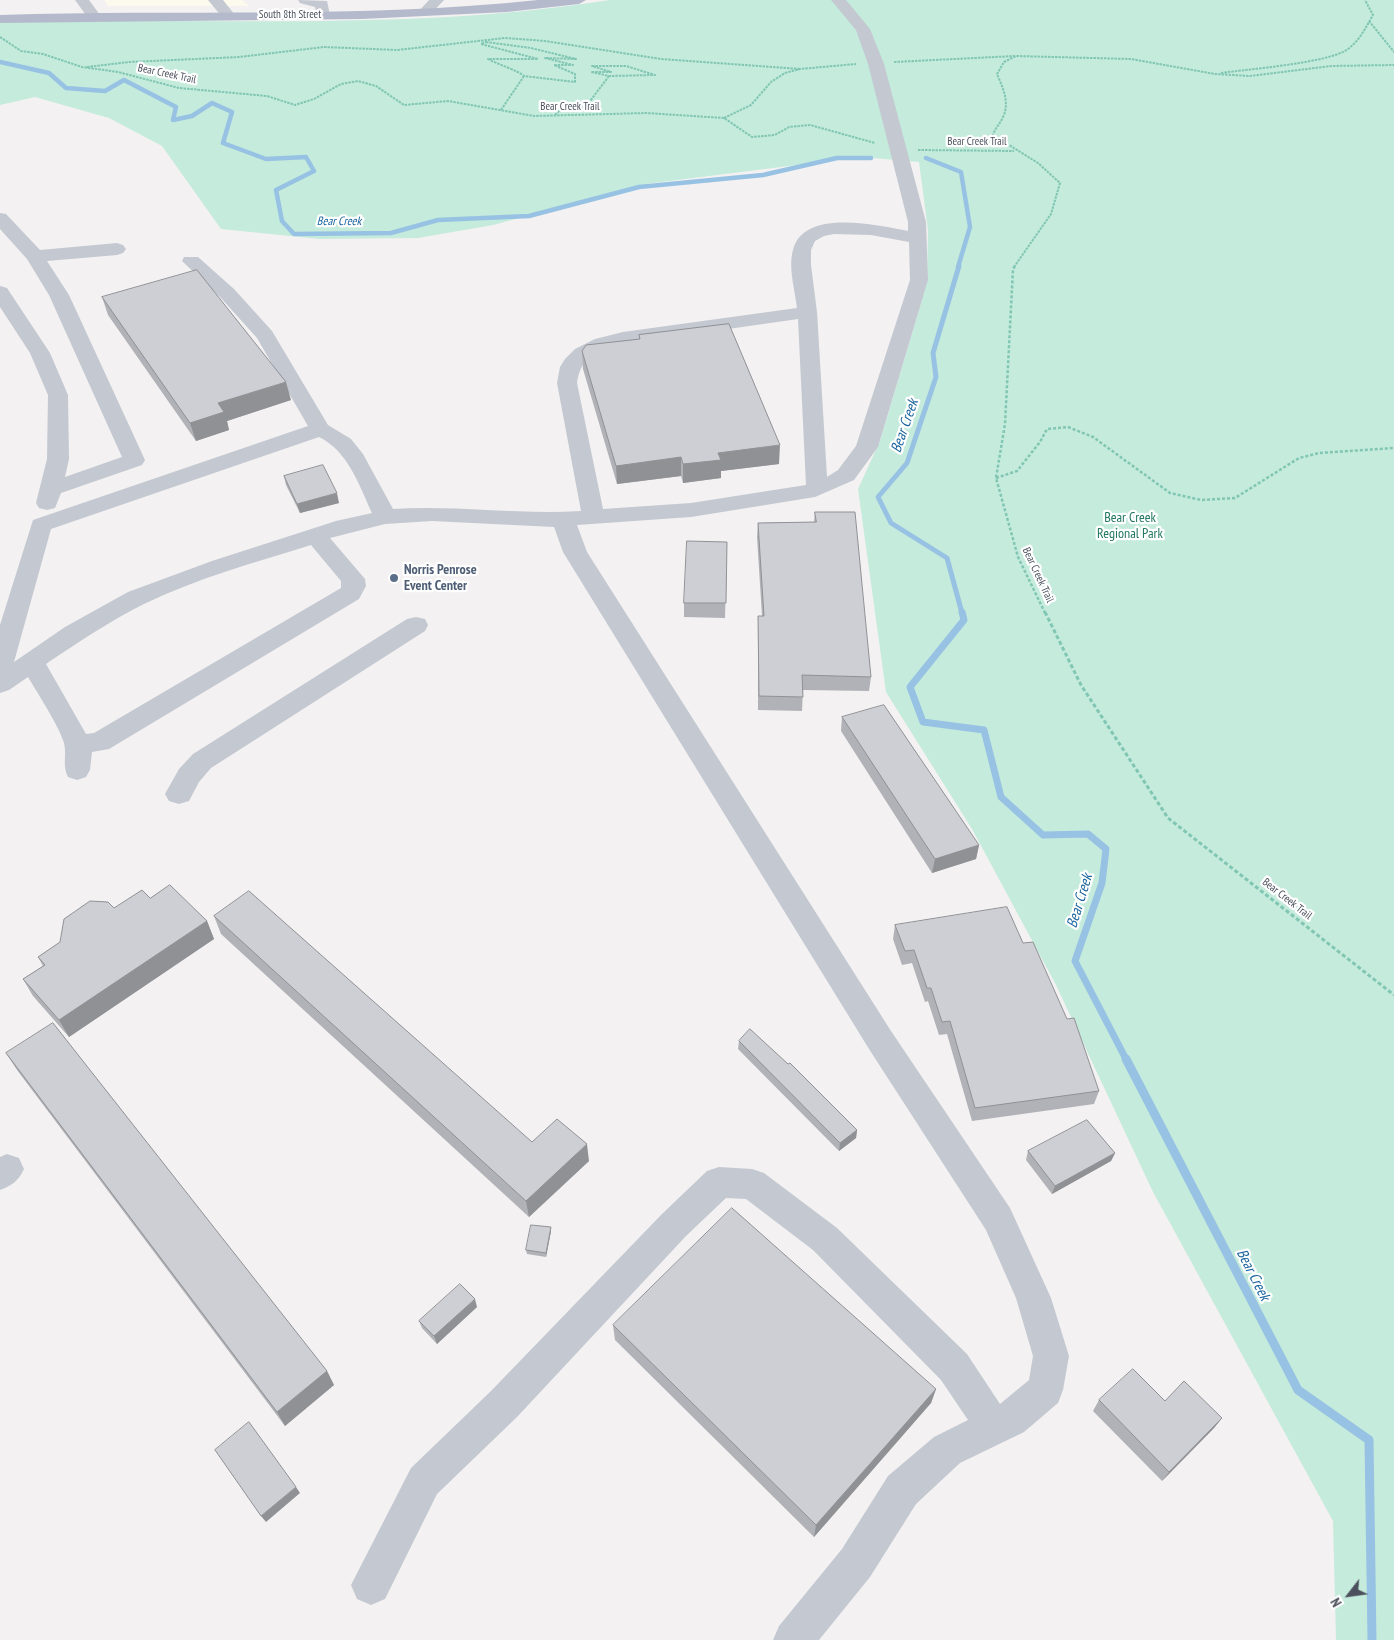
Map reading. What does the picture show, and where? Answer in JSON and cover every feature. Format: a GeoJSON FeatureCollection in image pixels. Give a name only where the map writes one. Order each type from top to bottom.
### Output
{"type":"FeatureCollection","features":[{"type":"Feature","properties":{"kind":"main road","name":"South 8th Street"},"geometry":{"type":"LineString","coordinates":[[0,19],[93,15],[323,15],[426,12],[515,7],[574,0]]}},
{"type":"Feature","properties":{"kind":"street"},"geometry":{"type":"LineString","coordinates":[[82,0],[93,15]]}},
{"type":"Feature","properties":{"kind":"street"},"geometry":{"type":"LineString","coordinates":[[216,0],[228,14]]}},
{"type":"Feature","properties":{"kind":"street"},"geometry":{"type":"LineString","coordinates":[[305,0],[322,4],[323,15]]}},
{"type":"Feature","properties":{"kind":"street"},"geometry":{"type":"LineString","coordinates":[[426,12],[437,0]]}},
{"type":"Feature","properties":{"kind":"street"},"geometry":{"type":"LineString","coordinates":[[0,684],[74,633],[136,598],[220,566],[315,535],[385,517],[432,514],[513,520],[563,519],[691,510],[817,489],[836,481],[846,474],[867,447],[919,280],[916,238],[917,222],[876,64],[863,29],[848,9],[838,0]]}},
{"type":"Feature","properties":{"kind":"street"},"geometry":{"type":"LineString","coordinates":[[0,218],[35,256],[59,295],[134,460],[50,489]]}},
{"type":"Feature","properties":{"kind":"street"},"geometry":{"type":"LineString","coordinates":[[817,489],[802,248],[809,237],[821,231],[856,227],[916,238]]}},
{"type":"Feature","properties":{"kind":"street"},"geometry":{"type":"LineString","coordinates":[[35,256],[116,249]]}},
{"type":"Feature","properties":{"kind":"street"},"geometry":{"type":"LineString","coordinates":[[192,261],[227,292],[265,335],[320,430]]}},
{"type":"Feature","properties":{"kind":"street"},"geometry":{"type":"LineString","coordinates":[[0,292],[40,353],[58,395],[58,459],[0,668]]}},
{"type":"Feature","properties":{"kind":"street"},"geometry":{"type":"LineString","coordinates":[[594,518],[567,383],[571,364],[581,355],[605,343],[623,338],[807,312]]}},
{"type":"Feature","properties":{"kind":"street"},"geometry":{"type":"LineString","coordinates":[[41,525],[320,430],[333,434],[349,448],[385,517]]}},
{"type":"Feature","properties":{"kind":"street"},"geometry":{"type":"LineString","coordinates":[[563,519],[576,552],[645,664],[880,1040],[998,1219],[1033,1298],[1051,1356],[1045,1390],[1011,1419],[947,1450],[902,1490],[856,1563],[794,1640]]}},
{"type":"Feature","properties":{"kind":"street"},"geometry":{"type":"LineString","coordinates":[[77,741],[82,744],[100,742],[350,593],[354,586],[353,579],[315,535]]}},
{"type":"Feature","properties":{"kind":"street"},"geometry":{"type":"LineString","coordinates":[[179,794],[188,776],[202,761],[416,625]]}},
{"type":"Feature","properties":{"kind":"street"},"geometry":{"type":"LineString","coordinates":[[32,662],[77,741],[79,756],[77,770]]}},
{"type":"Feature","properties":{"kind":"street"},"geometry":{"type":"LineString","coordinates":[[371,1584],[424,1481],[504,1404],[674,1225],[719,1182],[752,1184],[825,1239],[954,1367],[994,1427]]}},
{"type":"Feature","properties":{"kind":"path"},"geometry":{"type":"LineString","coordinates":[[1216,74],[1327,58],[1347,50],[1357,41],[1373,15],[1365,0]]}},
{"type":"Feature","properties":{"kind":"path"},"geometry":{"type":"LineString","coordinates":[[1369,21],[1394,52]]}},
{"type":"Feature","properties":{"kind":"path","name":"Bear Creek Trail"},"geometry":{"type":"LineString","coordinates":[[0,37],[21,51],[43,54],[82,67],[118,72],[179,88],[268,96],[295,105],[314,99],[341,84],[358,81],[376,86],[404,105],[422,105],[448,101],[534,116],[646,113],[724,118],[752,137],[774,135],[790,127],[810,125],[899,149],[973,152],[1015,151],[1051,171],[1060,183],[1051,214],[1012,269],[1005,424],[996,478],[1018,557],[1081,685],[1168,818],[1394,995]]}},
{"type":"Feature","properties":{"kind":"path"},"geometry":{"type":"LineString","coordinates":[[82,67],[129,62],[239,57],[324,47],[397,50],[505,38],[544,41],[661,59],[800,68],[1016,56],[1130,59],[1216,74],[1250,76],[1331,66],[1394,65]]}},
{"type":"Feature","properties":{"kind":"path"},"geometry":{"type":"LineString","coordinates":[[486,42],[531,48],[576,59],[545,58],[573,65],[554,65],[575,74],[575,82],[524,76],[520,72],[506,69],[488,59],[538,59],[481,44],[486,42]]}},
{"type":"Feature","properties":{"kind":"path"},"geometry":{"type":"LineString","coordinates":[[1015,151],[993,135],[993,130],[1003,117],[1007,97],[997,74],[1004,62],[1016,56]]}},
{"type":"Feature","properties":{"kind":"path"},"geometry":{"type":"LineString","coordinates":[[592,66],[626,66],[655,74],[627,76],[609,76],[591,72],[611,72],[592,66]]}},
{"type":"Feature","properties":{"kind":"path"},"geometry":{"type":"LineString","coordinates":[[724,118],[751,105],[771,82],[785,73],[800,68]]}},
{"type":"Feature","properties":{"kind":"path"},"geometry":{"type":"LineString","coordinates":[[501,110],[524,76]]}},
{"type":"Feature","properties":{"kind":"path"},"geometry":{"type":"LineString","coordinates":[[555,116],[560,110],[584,108],[609,76]]}},
{"type":"Feature","properties":{"kind":"path"},"geometry":{"type":"LineString","coordinates":[[996,478],[1017,471],[1040,442],[1047,429],[1068,427],[1093,438],[1170,493],[1201,500],[1234,498],[1299,458],[1319,453],[1394,448]]}},
{"type":"Feature","properties":{"kind":"shaded area"},"geometry":{"type":"Polygon","coordinates":[[[104,0],[242,0],[249,6],[108,6],[104,0]]]}},
{"type":"Feature","properties":{"kind":"green space","name":"Bear Creek Regional Park"},"geometry":{"type":"Polygon","coordinates":[[[610,0],[1394,0],[1394,1640],[1336,1640],[1333,1521],[1153,1192],[1056,985],[972,829],[886,692],[858,489],[880,441],[927,283],[928,230],[919,162],[861,157],[645,184],[493,225],[418,238],[320,239],[221,229],[162,146],[109,118],[35,97],[0,105],[0,22],[382,20],[534,10],[610,0]]]}},
{"type":"Feature","properties":{"kind":"building"},"geometry":{"type":"Polygon","coordinates":[[[197,270],[286,382],[218,403],[224,412],[190,423],[102,297],[197,270]]]}},
{"type":"Feature","properties":{"kind":"building"},"geometry":{"type":"Polygon","coordinates":[[[729,324],[780,445],[718,453],[721,460],[683,464],[681,457],[616,466],[582,351],[586,345],[640,339],[639,335],[729,324]]]}},
{"type":"Feature","properties":{"kind":"building"},"geometry":{"type":"Polygon","coordinates":[[[323,465],[337,493],[297,504],[284,476],[323,465]]]}},
{"type":"Feature","properties":{"kind":"building"},"geometry":{"type":"Polygon","coordinates":[[[815,512],[855,512],[871,677],[802,675],[803,697],[759,696],[758,616],[764,616],[758,523],[816,522],[815,512]]]}},
{"type":"Feature","properties":{"kind":"building"},"geometry":{"type":"Polygon","coordinates":[[[687,541],[727,542],[726,603],[684,603],[687,541]]]}},
{"type":"Feature","properties":{"kind":"building"},"geometry":{"type":"Polygon","coordinates":[[[884,705],[979,845],[935,859],[842,717],[884,705]]]}},
{"type":"Feature","properties":{"kind":"building"},"geometry":{"type":"Polygon","coordinates":[[[170,885],[207,921],[59,1020],[23,979],[45,965],[38,957],[60,942],[64,919],[90,901],[108,902],[114,908],[142,890],[150,898],[170,885]]]}},
{"type":"Feature","properties":{"kind":"building"},"geometry":{"type":"Polygon","coordinates":[[[249,891],[532,1142],[557,1119],[587,1144],[526,1201],[214,916],[249,891]]]}},
{"type":"Feature","properties":{"kind":"building"},"geometry":{"type":"Polygon","coordinates":[[[1007,907],[1023,943],[1033,942],[1067,1019],[1074,1018],[1099,1091],[975,1108],[950,1021],[942,1022],[931,988],[927,988],[914,950],[905,951],[895,925],[1007,907]]]}},
{"type":"Feature","properties":{"kind":"building"},"geometry":{"type":"Polygon","coordinates":[[[53,1023],[327,1371],[277,1412],[6,1053],[53,1023]]]}},
{"type":"Feature","properties":{"kind":"building"},"geometry":{"type":"Polygon","coordinates":[[[750,1029],[788,1064],[790,1063],[857,1130],[840,1143],[739,1041],[750,1029]]]}},
{"type":"Feature","properties":{"kind":"building"},"geometry":{"type":"Polygon","coordinates":[[[1087,1120],[1115,1153],[1055,1186],[1028,1151],[1087,1120]]]}},
{"type":"Feature","properties":{"kind":"building"},"geometry":{"type":"Polygon","coordinates":[[[732,1208],[936,1389],[816,1525],[613,1325],[732,1208]]]}},
{"type":"Feature","properties":{"kind":"building"},"geometry":{"type":"Polygon","coordinates":[[[531,1225],[551,1227],[546,1253],[526,1250],[531,1225]]]}},
{"type":"Feature","properties":{"kind":"building"},"geometry":{"type":"Polygon","coordinates":[[[460,1284],[475,1299],[434,1336],[419,1321],[460,1284]]]}},
{"type":"Feature","properties":{"kind":"building"},"geometry":{"type":"Polygon","coordinates":[[[1133,1369],[1165,1401],[1184,1381],[1222,1418],[1169,1472],[1099,1400],[1133,1369]]]}},
{"type":"Feature","properties":{"kind":"building"},"geometry":{"type":"Polygon","coordinates":[[[249,1422],[296,1487],[261,1516],[215,1450],[249,1422]]]}},
{"type":"Feature","properties":{"kind":"waterway","name":"Bear Creek"},"geometry":{"type":"LineString","coordinates":[[0,62],[49,73],[66,88],[105,91],[124,80],[176,107],[173,120],[192,116],[212,103],[232,112],[223,143],[266,159],[306,157],[314,171],[276,190],[282,221],[294,234],[391,233],[438,220],[529,216],[639,187],[763,175],[837,158],[871,158]]}},
{"type":"Feature","properties":{"kind":"waterway","name":"Bear Creek"},"geometry":{"type":"LineString","coordinates":[[926,158],[961,172],[970,227],[958,267]]}},
{"type":"Feature","properties":{"kind":"waterway","name":"Bear Creek"},"geometry":{"type":"LineString","coordinates":[[959,266],[933,353],[936,377],[907,463],[878,497],[891,523],[947,558],[962,613]]}},
{"type":"Feature","properties":{"kind":"waterway","name":"Bear Creek"},"geometry":{"type":"LineString","coordinates":[[962,612],[964,620],[910,687],[923,722],[984,730],[1001,797],[1043,835],[1088,834],[1106,849],[1102,883],[1075,961],[1127,1061]]}},
{"type":"Feature","properties":{"kind":"waterway","name":"Bear Creek"},"geometry":{"type":"LineString","coordinates":[[1126,1059],[1298,1390],[1369,1440],[1372,1640]]}},
{"type":"Feature","properties":{"kind":"place","name":"Norris Penrose Event Center"},"geometry":{"type":"Point","coordinates":[394,578]}}]}
